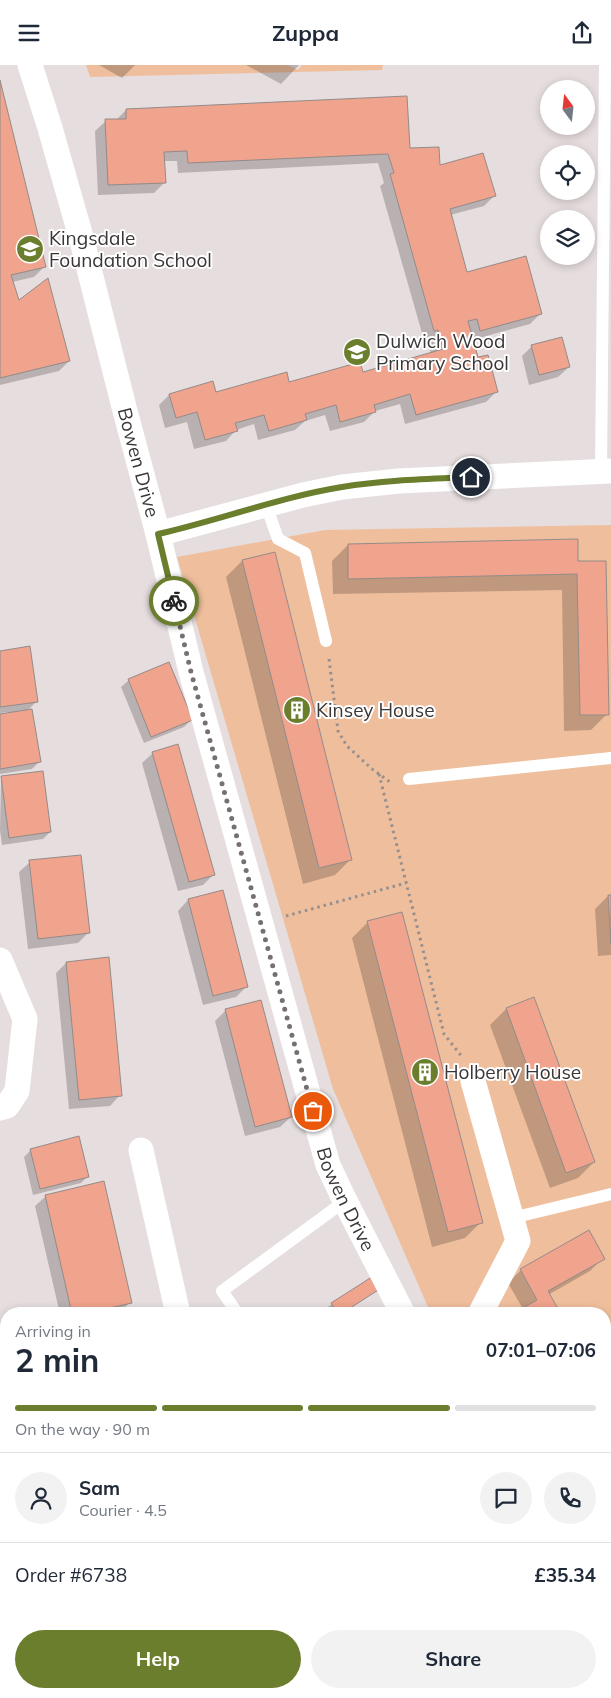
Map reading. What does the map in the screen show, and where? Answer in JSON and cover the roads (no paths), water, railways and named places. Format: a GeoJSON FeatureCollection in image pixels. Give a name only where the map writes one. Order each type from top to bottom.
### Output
{"type":"FeatureCollection","features":[{"type":"Feature","properties":{"kind":"street","name":"Bowen Drive"},"geometry":{"type":"LineString","coordinates":[[30,65],[81,237],[124,411],[158,534],[191,672],[328,1165],[399,1307]]}},
{"type":"Feature","properties":{"kind":"street"},"geometry":{"type":"LineString","coordinates":[[158,534],[342,487],[399,481],[606,471]]}},
{"type":"Feature","properties":{"kind":"street"},"geometry":{"type":"LineString","coordinates":[[0,960],[25,1019],[16,1091],[7,1106],[0,1108]]}},
{"type":"Feature","properties":{"kind":"street"},"geometry":{"type":"LineString","coordinates":[[473,1081],[518,1241],[484,1307]]}},
{"type":"Feature","properties":{"kind":"street"},"geometry":{"type":"LineString","coordinates":[[141,1150],[176,1307]]}},
{"type":"Feature","properties":{"kind":"lane"},"geometry":{"type":"LineString","coordinates":[[605,65],[606,471]]}},
{"type":"Feature","properties":{"kind":"lane"},"geometry":{"type":"LineString","coordinates":[[266,505],[278,539],[305,553],[326,641]]}},
{"type":"Feature","properties":{"kind":"lane"},"geometry":{"type":"LineString","coordinates":[[409,779],[611,758]]}},
{"type":"Feature","properties":{"kind":"lane"},"geometry":{"type":"LineString","coordinates":[[512,1218],[611,1194]]}},
{"type":"Feature","properties":{"kind":"lane"},"geometry":{"type":"LineString","coordinates":[[233,1307],[222,1291],[345,1201]]}},
{"type":"Feature","properties":{"kind":"place","name":"Kingsdale Foundation School"},"geometry":{"type":"Point","coordinates":[30,249]}},
{"type":"Feature","properties":{"kind":"place","name":"Dulwich Wood Primary School"},"geometry":{"type":"Point","coordinates":[357,352]}},
{"type":"Feature","properties":{"kind":"place","name":"Kinsey House"},"geometry":{"type":"Point","coordinates":[297,710]}},
{"type":"Feature","properties":{"kind":"place","name":"Holberry House"},"geometry":{"type":"Point","coordinates":[425,1072]}}]}
